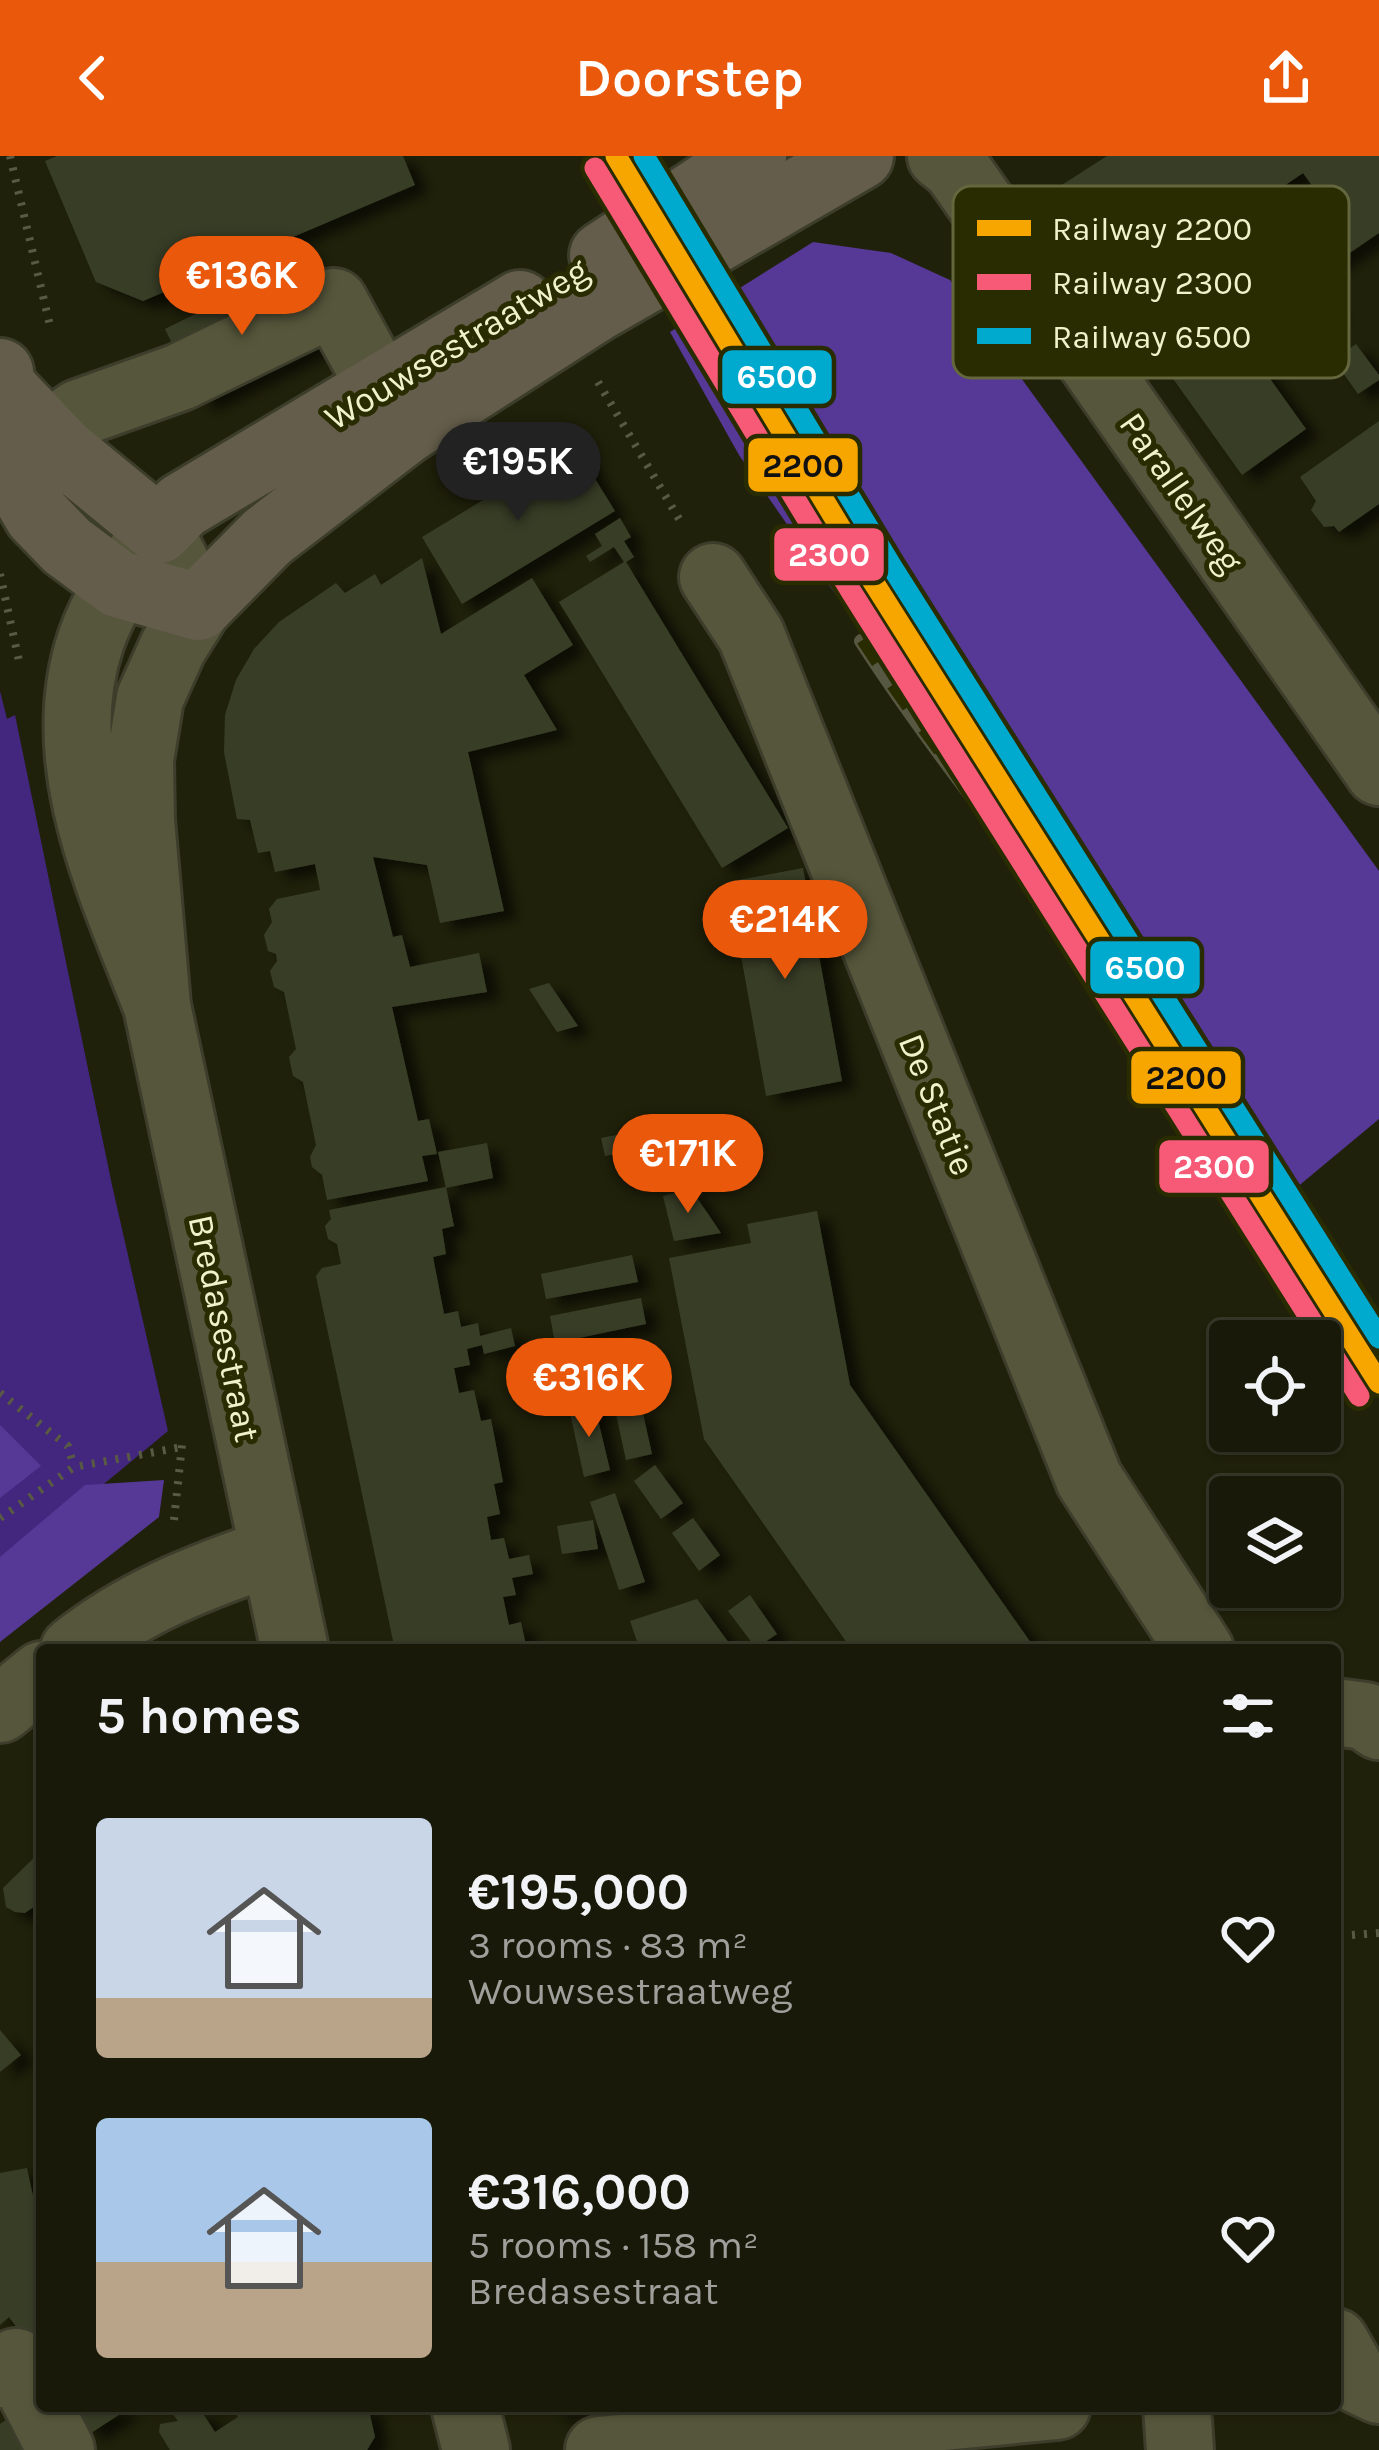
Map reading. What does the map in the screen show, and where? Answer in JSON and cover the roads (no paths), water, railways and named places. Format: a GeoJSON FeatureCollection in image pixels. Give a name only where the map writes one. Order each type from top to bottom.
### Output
{"type":"FeatureCollection","features":[{"type":"Feature","properties":{"kind":"main road","name":"Wouwsestraatweg"},"geometry":{"type":"LineString","coordinates":[[199,607],[392,410],[620,245],[753,156]]}},
{"type":"Feature","properties":{"kind":"main road","name":"Wouwsestraatweg"},"geometry":{"type":"LineString","coordinates":[[159,530],[182,506],[392,410],[595,309],[860,156]]}},
{"type":"Feature","properties":{"kind":"main road"},"geometry":{"type":"LineString","coordinates":[[1,380],[46,436],[159,530]]}},
{"type":"Feature","properties":{"kind":"main road"},"geometry":{"type":"LineString","coordinates":[[46,436],[16,478],[37,515],[67,546],[118,584],[199,607]]}},
{"type":"Feature","properties":{"kind":"street","name":"Parallelweg"},"geometry":{"type":"LineString","coordinates":[[941,156],[969,186]]}},
{"type":"Feature","properties":{"kind":"street"},"geometry":{"type":"LineString","coordinates":[[46,436],[334,302],[392,410]]}},
{"type":"Feature","properties":{"kind":"street","name":"Parallelweg"},"geometry":{"type":"LineString","coordinates":[[1103,378],[1379,772]]}},
{"type":"Feature","properties":{"kind":"street"},"geometry":{"type":"LineString","coordinates":[[159,530],[199,607]]}},
{"type":"Feature","properties":{"kind":"street","name":"Bredasestraat"},"geometry":{"type":"LineString","coordinates":[[157,1006],[101,860],[82,785],[76,727],[81,678],[92,637],[118,584],[159,530]]}},
{"type":"Feature","properties":{"kind":"street","name":"De Statie"},"geometry":{"type":"LineString","coordinates":[[713,577],[751,635],[1089,1479],[1196,1644]]}},
{"type":"Feature","properties":{"kind":"street","name":"Bredasestraat"},"geometry":{"type":"LineString","coordinates":[[199,607],[173,647],[150,698],[140,760],[157,1006],[294,1644]]}},
{"type":"Feature","properties":{"kind":"street"},"geometry":{"type":"LineString","coordinates":[[82,1644],[111,1621],[190,1580],[272,1552]]}},
{"type":"Feature","properties":{"kind":"street"},"geometry":{"type":"LineString","coordinates":[[0,1709],[36,1681]]}},
{"type":"Feature","properties":{"kind":"street"},"geometry":{"type":"LineString","coordinates":[[1341,1713],[1365,1716],[1379,1726]]}},
{"type":"Feature","properties":{"kind":"street"},"geometry":{"type":"LineString","coordinates":[[0,2374],[16,2362],[36,2401]]}},
{"type":"Feature","properties":{"kind":"street"},"geometry":{"type":"LineString","coordinates":[[42,2412],[61,2450]]}},
{"type":"Feature","properties":{"kind":"street"},"geometry":{"type":"LineString","coordinates":[[466,2412],[476,2450]]}},
{"type":"Feature","properties":{"kind":"street"},"geometry":{"type":"LineString","coordinates":[[599,2450],[929,2412],[1022,2422]]}},
{"type":"Feature","properties":{"kind":"street"},"geometry":{"type":"LineString","coordinates":[[1177,2412],[1180,2450]]}},
{"type":"Feature","properties":{"kind":"railway"},"geometry":{"type":"LineString","coordinates":[[861,641],[944,760],[1205,1109]]}},
{"type":"Feature","properties":{"kind":"rail line","name":"2200"},"geometry":{"type":"LineString","coordinates":[[616,156],[872,580],[1379,1383]]}},
{"type":"Feature","properties":{"kind":"rail line","name":"6500"},"geometry":{"type":"LineString","coordinates":[[644,156],[892,567],[1379,1338]]}},
{"type":"Feature","properties":{"kind":"rail line","name":"2300"},"geometry":{"type":"LineString","coordinates":[[595,168],[852,593],[1359,1396]]}}]}
